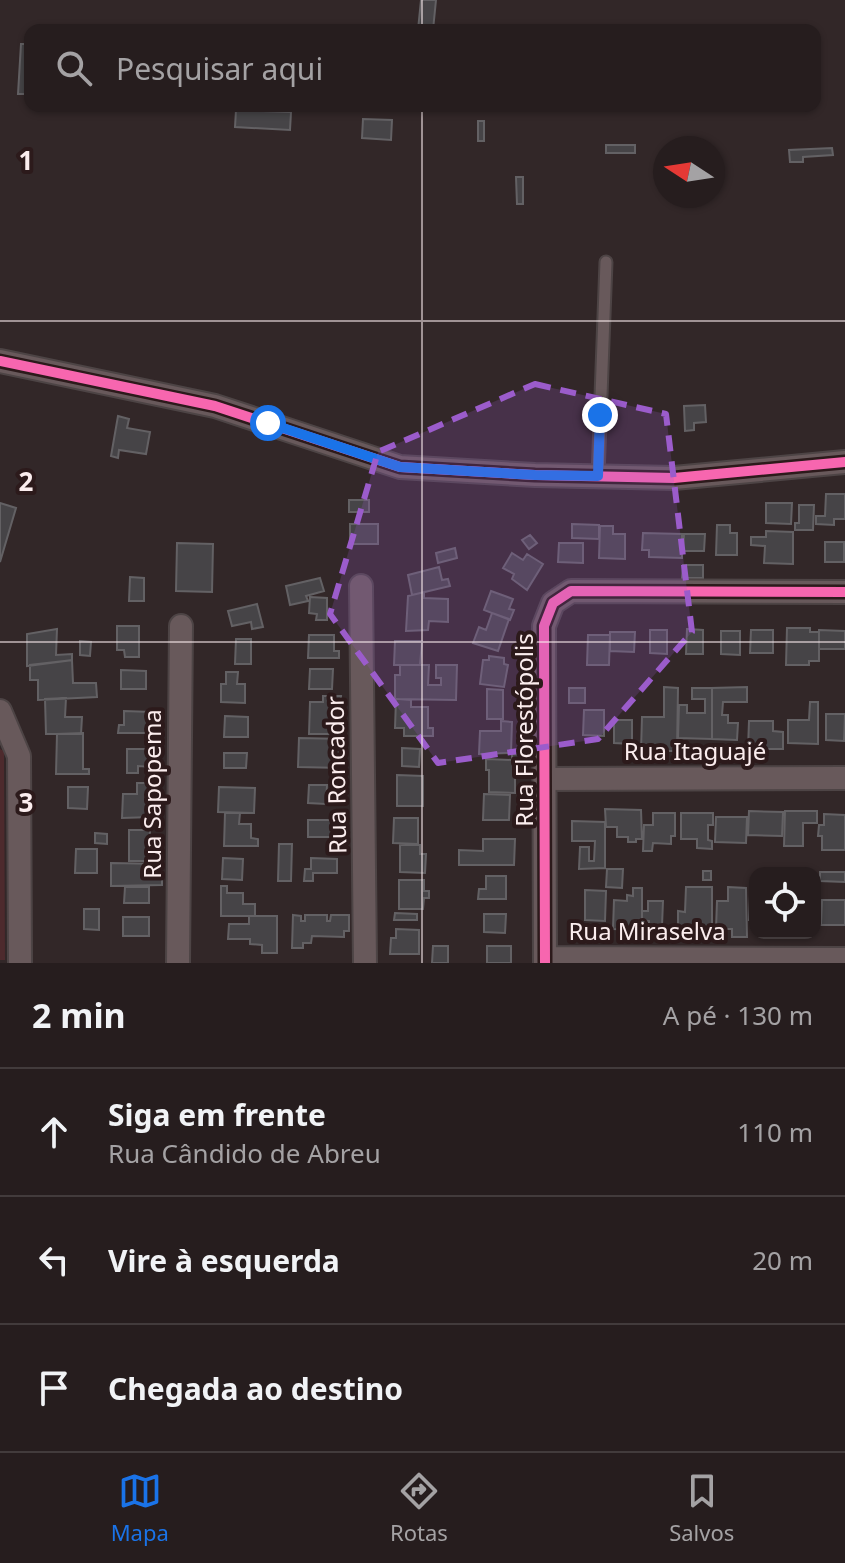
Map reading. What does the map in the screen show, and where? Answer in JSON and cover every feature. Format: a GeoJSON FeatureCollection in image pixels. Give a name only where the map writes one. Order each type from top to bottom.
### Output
{"type":"FeatureCollection","features":[{"type":"Feature","properties":{"kind":"street"},"geometry":{"type":"LineString","coordinates":[[0,361],[215,406],[400,467],[535,475],[674,478],[845,462]]}},
{"type":"Feature","properties":{"kind":"street","name":"Rua Roncador"},"geometry":{"type":"LineString","coordinates":[[361,586],[365,963]]}},
{"type":"Feature","properties":{"kind":"street","name":"Rua Florestópolis"},"geometry":{"type":"LineString","coordinates":[[545,960],[544,626],[553,603],[571,591],[845,592]]}},
{"type":"Feature","properties":{"kind":"street","name":"Rua Sapopema"},"geometry":{"type":"LineString","coordinates":[[178,963],[181,626]]}},
{"type":"Feature","properties":{"kind":"street"},"geometry":{"type":"LineString","coordinates":[[0,711],[19,756],[20,963]]}},
{"type":"Feature","properties":{"kind":"street","name":"Rua Itaguajé"},"geometry":{"type":"LineString","coordinates":[[545,779],[845,778]]}},
{"type":"Feature","properties":{"kind":"street","name":"Rua Miraselva"},"geometry":{"type":"LineString","coordinates":[[545,960],[845,959]]}},
{"type":"Feature","properties":{"kind":"lane"},"geometry":{"type":"LineString","coordinates":[[598,476],[606,262]]}},
{"type":"Feature","properties":{"kind":"highlighted area"},"geometry":{"type":"Polygon","coordinates":[[[535,384],[666,414],[692,632],[598,739],[438,763],[330,614],[378,452],[535,384]]]}},
{"type":"Feature","properties":{"kind":"shaded area"},"geometry":{"type":"Polygon","coordinates":[[[0,749],[4,751],[5,960],[0,960],[0,749]]]}},
{"type":"Feature","properties":{"kind":"building"},"geometry":{"type":"Polygon","coordinates":[[[421,0],[436,0],[434,24],[419,24],[421,0]]]}},
{"type":"Feature","properties":{"kind":"building"},"geometry":{"type":"Polygon","coordinates":[[[21,44],[24,44],[24,94],[18,94],[21,44]]]}},
{"type":"Feature","properties":{"kind":"building"},"geometry":{"type":"Polygon","coordinates":[[[236,112],[291,112],[290,130],[235,127],[236,112]]]}},
{"type":"Feature","properties":{"kind":"building"},"geometry":{"type":"Polygon","coordinates":[[[363,119],[392,120],[391,140],[362,138],[363,119]]]}},
{"type":"Feature","properties":{"kind":"building"},"geometry":{"type":"Polygon","coordinates":[[[478,121],[484,121],[484,141],[478,141],[478,121]]]}},
{"type":"Feature","properties":{"kind":"building"},"geometry":{"type":"Polygon","coordinates":[[[606,145],[635,145],[635,153],[606,153],[606,145]]]}},
{"type":"Feature","properties":{"kind":"building"},"geometry":{"type":"Polygon","coordinates":[[[832,148],[833,155],[803,157],[803,162],[790,162],[789,150],[832,148]]]}},
{"type":"Feature","properties":{"kind":"building"},"geometry":{"type":"Polygon","coordinates":[[[516,177],[523,177],[523,204],[517,204],[516,177]]]}},
{"type":"Feature","properties":{"kind":"building"},"geometry":{"type":"Polygon","coordinates":[[[705,405],[706,422],[694,423],[694,430],[685,431],[684,406],[705,405]]]}},
{"type":"Feature","properties":{"kind":"building"},"geometry":{"type":"Polygon","coordinates":[[[118,416],[129,419],[127,428],[150,432],[146,454],[119,450],[118,458],[111,456],[118,416]]]}},
{"type":"Feature","properties":{"kind":"building"},"geometry":{"type":"Polygon","coordinates":[[[826,494],[845,494],[845,519],[834,519],[834,525],[816,524],[816,516],[825,516],[826,494]]]}},
{"type":"Feature","properties":{"kind":"building"},"geometry":{"type":"Polygon","coordinates":[[[349,500],[369,500],[369,512],[349,512],[349,500]]]}},
{"type":"Feature","properties":{"kind":"building"},"geometry":{"type":"Polygon","coordinates":[[[0,503],[16,508],[0,562],[0,503]]]}},
{"type":"Feature","properties":{"kind":"building"},"geometry":{"type":"Polygon","coordinates":[[[766,503],[792,503],[791,524],[766,523],[766,503]]]}},
{"type":"Feature","properties":{"kind":"building"},"geometry":{"type":"Polygon","coordinates":[[[799,505],[814,505],[813,530],[795,530],[795,523],[799,523],[799,505]]]}},
{"type":"Feature","properties":{"kind":"building"},"geometry":{"type":"Polygon","coordinates":[[[350,524],[378,524],[378,544],[350,544],[350,524]]]}},
{"type":"Feature","properties":{"kind":"building"},"geometry":{"type":"Polygon","coordinates":[[[572,524],[599,525],[599,539],[572,538],[572,524]]]}},
{"type":"Feature","properties":{"kind":"building"},"geometry":{"type":"Polygon","coordinates":[[[717,525],[730,525],[730,533],[737,533],[737,555],[716,555],[717,525]]]}},
{"type":"Feature","properties":{"kind":"building"},"geometry":{"type":"Polygon","coordinates":[[[600,526],[613,526],[613,534],[625,534],[625,559],[599,558],[600,526]]]}},
{"type":"Feature","properties":{"kind":"building"},"geometry":{"type":"Polygon","coordinates":[[[766,531],[793,532],[793,564],[764,563],[765,546],[751,545],[751,537],[766,537],[766,531]]]}},
{"type":"Feature","properties":{"kind":"building"},"geometry":{"type":"Polygon","coordinates":[[[643,533],[682,534],[682,558],[649,557],[649,550],[642,550],[643,533]]]}},
{"type":"Feature","properties":{"kind":"building"},"geometry":{"type":"Polygon","coordinates":[[[684,534],[705,534],[704,551],[683,551],[684,534]]]}},
{"type":"Feature","properties":{"kind":"building"},"geometry":{"type":"Polygon","coordinates":[[[530,535],[537,543],[529,549],[522,540],[530,535]]]}},
{"type":"Feature","properties":{"kind":"building"},"geometry":{"type":"Polygon","coordinates":[[[825,542],[844,542],[844,562],[825,562],[825,542]]]}},
{"type":"Feature","properties":{"kind":"building"},"geometry":{"type":"Polygon","coordinates":[[[177,543],[213,544],[212,592],[176,591],[177,543]]]}},
{"type":"Feature","properties":{"kind":"building"},"geometry":{"type":"Polygon","coordinates":[[[559,543],[583,543],[583,563],[558,562],[559,543]]]}},
{"type":"Feature","properties":{"kind":"building"},"geometry":{"type":"Polygon","coordinates":[[[455,548],[457,558],[438,563],[436,553],[455,548]]]}},
{"type":"Feature","properties":{"kind":"building"},"geometry":{"type":"Polygon","coordinates":[[[512,553],[523,560],[527,554],[543,564],[527,590],[512,579],[514,574],[503,568],[512,553]]]}},
{"type":"Feature","properties":{"kind":"building"},"geometry":{"type":"Polygon","coordinates":[[[683,565],[703,565],[703,578],[682,578],[683,565]]]}},
{"type":"Feature","properties":{"kind":"building"},"geometry":{"type":"Polygon","coordinates":[[[439,567],[442,580],[448,579],[450,586],[412,595],[408,575],[439,567]]]}},
{"type":"Feature","properties":{"kind":"building"},"geometry":{"type":"Polygon","coordinates":[[[130,577],[144,578],[144,601],[129,601],[130,577]]]}},
{"type":"Feature","properties":{"kind":"building"},"geometry":{"type":"Polygon","coordinates":[[[320,578],[324,591],[306,596],[308,601],[290,605],[286,586],[320,578]]]}},
{"type":"Feature","properties":{"kind":"building"},"geometry":{"type":"Polygon","coordinates":[[[491,591],[513,599],[509,609],[514,610],[510,620],[484,610],[491,591]]]}},
{"type":"Feature","properties":{"kind":"building"},"geometry":{"type":"Polygon","coordinates":[[[424,592],[424,598],[448,599],[448,622],[429,621],[428,630],[406,631],[408,596],[424,592]]]}},
{"type":"Feature","properties":{"kind":"building"},"geometry":{"type":"Polygon","coordinates":[[[310,597],[327,598],[327,620],[316,620],[317,614],[309,613],[310,597]]]}},
{"type":"Feature","properties":{"kind":"building"},"geometry":{"type":"Polygon","coordinates":[[[257,604],[263,627],[252,629],[251,622],[232,626],[228,611],[257,604]]]}},
{"type":"Feature","properties":{"kind":"building"},"geometry":{"type":"Polygon","coordinates":[[[492,613],[509,619],[498,651],[473,643],[479,627],[486,630],[492,613]]]}},
{"type":"Feature","properties":{"kind":"building"},"geometry":{"type":"Polygon","coordinates":[[[117,626],[139,626],[139,657],[125,657],[124,650],[117,650],[117,626]]]}},
{"type":"Feature","properties":{"kind":"building"},"geometry":{"type":"Polygon","coordinates":[[[787,628],[810,628],[810,632],[819,632],[819,661],[809,661],[809,665],[786,665],[787,628]]]}},
{"type":"Feature","properties":{"kind":"building"},"geometry":{"type":"Polygon","coordinates":[[[57,629],[56,655],[72,654],[72,660],[27,666],[27,634],[57,629]]]}},
{"type":"Feature","properties":{"kind":"building"},"geometry":{"type":"Polygon","coordinates":[[[687,629],[703,630],[703,654],[686,654],[687,629]]]}},
{"type":"Feature","properties":{"kind":"building"},"geometry":{"type":"Polygon","coordinates":[[[650,630],[667,630],[667,654],[650,653],[650,630]]]}},
{"type":"Feature","properties":{"kind":"building"},"geometry":{"type":"Polygon","coordinates":[[[751,630],[773,630],[773,653],[750,653],[751,630]]]}},
{"type":"Feature","properties":{"kind":"building"},"geometry":{"type":"Polygon","coordinates":[[[819,630],[845,631],[845,649],[819,649],[819,630]]]}},
{"type":"Feature","properties":{"kind":"building"},"geometry":{"type":"Polygon","coordinates":[[[721,631],[740,631],[740,655],[721,654],[721,631]]]}},
{"type":"Feature","properties":{"kind":"building"},"geometry":{"type":"Polygon","coordinates":[[[610,632],[635,632],[634,652],[610,651],[610,632]]]}},
{"type":"Feature","properties":{"kind":"building"},"geometry":{"type":"Polygon","coordinates":[[[309,635],[334,635],[334,651],[339,651],[339,658],[308,658],[309,635]]]}},
{"type":"Feature","properties":{"kind":"building"},"geometry":{"type":"Polygon","coordinates":[[[588,635],[610,635],[609,665],[587,665],[588,635]]]}},
{"type":"Feature","properties":{"kind":"building"},"geometry":{"type":"Polygon","coordinates":[[[236,639],[251,639],[251,664],[235,664],[236,639]]]}},
{"type":"Feature","properties":{"kind":"building"},"geometry":{"type":"Polygon","coordinates":[[[80,641],[91,642],[90,656],[80,655],[80,641]]]}},
{"type":"Feature","properties":{"kind":"building"},"geometry":{"type":"Polygon","coordinates":[[[395,641],[422,641],[420,665],[394,665],[395,641]]]}},
{"type":"Feature","properties":{"kind":"building"},"geometry":{"type":"Polygon","coordinates":[[[489,656],[504,658],[504,664],[508,665],[504,687],[480,684],[483,660],[489,660],[489,656]]]}},
{"type":"Feature","properties":{"kind":"building"},"geometry":{"type":"Polygon","coordinates":[[[72,660],[73,683],[96,683],[97,697],[38,700],[38,680],[30,680],[30,665],[72,660]]]}},
{"type":"Feature","properties":{"kind":"building"},"geometry":{"type":"Polygon","coordinates":[[[400,665],[429,665],[428,685],[441,685],[441,678],[436,678],[436,665],[457,665],[456,700],[395,699],[395,675],[400,675],[400,665]]]}},
{"type":"Feature","properties":{"kind":"building"},"geometry":{"type":"Polygon","coordinates":[[[310,669],[333,669],[332,689],[309,689],[310,669]]]}},
{"type":"Feature","properties":{"kind":"building"},"geometry":{"type":"Polygon","coordinates":[[[121,670],[146,671],[146,689],[121,689],[121,670]]]}},
{"type":"Feature","properties":{"kind":"building"},"geometry":{"type":"Polygon","coordinates":[[[226,672],[238,672],[237,684],[245,684],[245,703],[221,702],[221,684],[226,684],[226,672]]]}},
{"type":"Feature","properties":{"kind":"building"},"geometry":{"type":"Polygon","coordinates":[[[664,687],[678,688],[677,751],[641,751],[642,717],[664,717],[664,687]]]}},
{"type":"Feature","properties":{"kind":"building"},"geometry":{"type":"Polygon","coordinates":[[[747,687],[747,702],[723,702],[722,715],[728,715],[728,723],[738,723],[737,740],[712,739],[712,688],[747,687]]]}},
{"type":"Feature","properties":{"kind":"building"},"geometry":{"type":"Polygon","coordinates":[[[569,688],[585,688],[585,703],[569,703],[569,688]]]}},
{"type":"Feature","properties":{"kind":"building"},"geometry":{"type":"Polygon","coordinates":[[[692,688],[712,688],[712,739],[678,738],[679,705],[687,705],[687,713],[705,713],[705,699],[692,699],[692,688]]]}},
{"type":"Feature","properties":{"kind":"building"},"geometry":{"type":"Polygon","coordinates":[[[487,689],[503,690],[503,719],[487,719],[487,689]]]}},
{"type":"Feature","properties":{"kind":"building"},"geometry":{"type":"Polygon","coordinates":[[[323,696],[341,696],[340,707],[336,707],[335,726],[340,726],[340,734],[309,734],[310,702],[323,702],[323,696]]]}},
{"type":"Feature","properties":{"kind":"building"},"geometry":{"type":"Polygon","coordinates":[[[66,698],[65,717],[82,717],[81,734],[46,734],[45,699],[66,698]]]}},
{"type":"Feature","properties":{"kind":"building"},"geometry":{"type":"Polygon","coordinates":[[[396,699],[411,700],[411,707],[428,707],[428,728],[433,728],[433,736],[404,736],[404,728],[395,728],[396,699]]]}},
{"type":"Feature","properties":{"kind":"building"},"geometry":{"type":"Polygon","coordinates":[[[810,702],[818,702],[818,744],[788,743],[788,720],[809,720],[810,702]]]}},
{"type":"Feature","properties":{"kind":"building"},"geometry":{"type":"Polygon","coordinates":[[[584,710],[604,710],[604,736],[583,735],[584,710]]]}},
{"type":"Feature","properties":{"kind":"building"},"geometry":{"type":"Polygon","coordinates":[[[124,711],[152,712],[151,733],[118,733],[119,725],[124,725],[124,711]]]}},
{"type":"Feature","properties":{"kind":"building"},"geometry":{"type":"Polygon","coordinates":[[[826,714],[845,714],[844,741],[826,740],[826,714]]]}},
{"type":"Feature","properties":{"kind":"building"},"geometry":{"type":"Polygon","coordinates":[[[225,716],[248,717],[248,737],[224,737],[225,716]]]}},
{"type":"Feature","properties":{"kind":"building"},"geometry":{"type":"Polygon","coordinates":[[[614,720],[632,720],[632,744],[614,743],[614,720]]]}},
{"type":"Feature","properties":{"kind":"building"},"geometry":{"type":"Polygon","coordinates":[[[501,721],[512,722],[511,753],[479,754],[480,731],[501,731],[501,721]]]}},
{"type":"Feature","properties":{"kind":"building"},"geometry":{"type":"Polygon","coordinates":[[[749,721],[773,721],[773,731],[783,732],[783,749],[748,749],[749,721]]]}},
{"type":"Feature","properties":{"kind":"building"},"geometry":{"type":"Polygon","coordinates":[[[83,733],[83,769],[89,769],[89,774],[56,774],[57,734],[83,733]]]}},
{"type":"Feature","properties":{"kind":"building"},"geometry":{"type":"Polygon","coordinates":[[[299,738],[344,739],[343,768],[298,767],[299,738]]]}},
{"type":"Feature","properties":{"kind":"building"},"geometry":{"type":"Polygon","coordinates":[[[402,748],[420,749],[419,767],[402,766],[402,748]]]}},
{"type":"Feature","properties":{"kind":"building"},"geometry":{"type":"Polygon","coordinates":[[[127,749],[152,749],[152,767],[138,766],[138,773],[127,773],[127,749]]]}},
{"type":"Feature","properties":{"kind":"building"},"geometry":{"type":"Polygon","coordinates":[[[224,753],[247,753],[246,768],[224,768],[224,753]]]}},
{"type":"Feature","properties":{"kind":"building"},"geometry":{"type":"Polygon","coordinates":[[[512,754],[529,754],[529,769],[515,769],[515,793],[489,792],[486,759],[512,760],[512,754]]]}},
{"type":"Feature","properties":{"kind":"building"},"geometry":{"type":"Polygon","coordinates":[[[397,775],[423,776],[423,806],[397,806],[397,775]]]}},
{"type":"Feature","properties":{"kind":"building"},"geometry":{"type":"Polygon","coordinates":[[[137,783],[152,783],[152,817],[122,818],[123,794],[137,794],[137,783]]]}},
{"type":"Feature","properties":{"kind":"building"},"geometry":{"type":"Polygon","coordinates":[[[309,785],[327,785],[326,804],[308,803],[309,785]]]}},
{"type":"Feature","properties":{"kind":"building"},"geometry":{"type":"Polygon","coordinates":[[[68,787],[88,787],[87,809],[68,808],[68,787]]]}},
{"type":"Feature","properties":{"kind":"building"},"geometry":{"type":"Polygon","coordinates":[[[219,787],[255,788],[254,813],[218,812],[219,787]]]}},
{"type":"Feature","properties":{"kind":"building"},"geometry":{"type":"Polygon","coordinates":[[[484,794],[510,795],[509,820],[483,820],[484,794]]]}},
{"type":"Feature","properties":{"kind":"building"},"geometry":{"type":"Polygon","coordinates":[[[605,809],[641,810],[642,839],[628,842],[628,837],[617,837],[617,827],[606,827],[605,809]]]}},
{"type":"Feature","properties":{"kind":"building"},"geometry":{"type":"Polygon","coordinates":[[[749,811],[783,812],[782,836],[748,835],[749,811]]]}},
{"type":"Feature","properties":{"kind":"building"},"geometry":{"type":"Polygon","coordinates":[[[785,811],[817,811],[817,823],[803,823],[803,846],[784,846],[785,811]]]}},
{"type":"Feature","properties":{"kind":"building"},"geometry":{"type":"Polygon","coordinates":[[[225,813],[240,813],[239,824],[251,824],[251,838],[258,839],[258,846],[224,846],[225,813]]]}},
{"type":"Feature","properties":{"kind":"building"},"geometry":{"type":"Polygon","coordinates":[[[653,813],[675,813],[675,836],[671,836],[671,844],[653,843],[652,851],[643,851],[644,825],[653,825],[653,813]]]}},
{"type":"Feature","properties":{"kind":"building"},"geometry":{"type":"Polygon","coordinates":[[[681,813],[713,813],[713,825],[708,825],[708,840],[712,841],[712,849],[697,848],[697,839],[681,839],[681,813]]]}},
{"type":"Feature","properties":{"kind":"building"},"geometry":{"type":"Polygon","coordinates":[[[824,814],[845,815],[845,850],[822,850],[822,836],[818,836],[819,825],[824,825],[824,814]]]}},
{"type":"Feature","properties":{"kind":"building"},"geometry":{"type":"Polygon","coordinates":[[[716,817],[747,817],[746,843],[715,842],[716,817]]]}},
{"type":"Feature","properties":{"kind":"building"},"geometry":{"type":"Polygon","coordinates":[[[394,818],[418,818],[418,844],[393,843],[394,818]]]}},
{"type":"Feature","properties":{"kind":"building"},"geometry":{"type":"Polygon","coordinates":[[[308,820],[332,820],[331,837],[308,837],[308,820]]]}},
{"type":"Feature","properties":{"kind":"building"},"geometry":{"type":"Polygon","coordinates":[[[572,821],[605,822],[605,868],[579,869],[580,847],[589,847],[589,861],[594,861],[595,841],[572,841],[572,821]]]}},
{"type":"Feature","properties":{"kind":"building"},"geometry":{"type":"Polygon","coordinates":[[[129,830],[150,830],[149,861],[129,861],[129,830]]]}},
{"type":"Feature","properties":{"kind":"building"},"geometry":{"type":"Polygon","coordinates":[[[95,833],[107,834],[107,844],[95,843],[95,833]]]}},
{"type":"Feature","properties":{"kind":"building"},"geometry":{"type":"Polygon","coordinates":[[[483,839],[515,839],[514,865],[459,865],[459,850],[483,851],[483,839]]]}},
{"type":"Feature","properties":{"kind":"building"},"geometry":{"type":"Polygon","coordinates":[[[279,844],[292,844],[291,881],[278,881],[279,844]]]}},
{"type":"Feature","properties":{"kind":"building"},"geometry":{"type":"Polygon","coordinates":[[[400,845],[420,845],[420,854],[426,854],[425,873],[400,872],[400,845]]]}},
{"type":"Feature","properties":{"kind":"building"},"geometry":{"type":"Polygon","coordinates":[[[76,849],[97,849],[97,873],[75,873],[76,849]]]}},
{"type":"Feature","properties":{"kind":"building"},"geometry":{"type":"Polygon","coordinates":[[[223,858],[243,859],[242,880],[222,879],[223,858]]]}},
{"type":"Feature","properties":{"kind":"building"},"geometry":{"type":"Polygon","coordinates":[[[311,858],[337,859],[337,873],[313,873],[313,881],[304,881],[305,869],[311,869],[311,858]]]}},
{"type":"Feature","properties":{"kind":"building"},"geometry":{"type":"Polygon","coordinates":[[[111,863],[162,864],[162,885],[111,886],[111,863]]]}},
{"type":"Feature","properties":{"kind":"building"},"geometry":{"type":"Polygon","coordinates":[[[607,869],[623,869],[622,888],[606,887],[607,869]]]}},
{"type":"Feature","properties":{"kind":"building"},"geometry":{"type":"Polygon","coordinates":[[[703,871],[711,871],[711,880],[703,880],[703,871]]]}},
{"type":"Feature","properties":{"kind":"building"},"geometry":{"type":"Polygon","coordinates":[[[821,872],[845,872],[845,882],[821,881],[821,872]]]}},
{"type":"Feature","properties":{"kind":"building"},"geometry":{"type":"Polygon","coordinates":[[[486,876],[506,876],[506,899],[478,899],[479,889],[486,889],[486,876]]]}},
{"type":"Feature","properties":{"kind":"building"},"geometry":{"type":"Polygon","coordinates":[[[399,880],[424,880],[424,891],[429,891],[429,898],[424,898],[423,909],[399,909],[399,880]]]}},
{"type":"Feature","properties":{"kind":"building"},"geometry":{"type":"Polygon","coordinates":[[[221,886],[227,886],[227,893],[243,893],[243,904],[255,904],[255,916],[221,916],[221,886]]]}},
{"type":"Feature","properties":{"kind":"building"},"geometry":{"type":"Polygon","coordinates":[[[125,887],[149,887],[149,903],[124,903],[125,887]]]}},
{"type":"Feature","properties":{"kind":"building"},"geometry":{"type":"Polygon","coordinates":[[[686,887],[712,887],[712,930],[678,929],[678,911],[685,912],[686,887]]]}},
{"type":"Feature","properties":{"kind":"building"},"geometry":{"type":"Polygon","coordinates":[[[728,887],[746,888],[747,937],[732,937],[732,929],[716,929],[717,901],[728,901],[728,887]]]}},
{"type":"Feature","properties":{"kind":"building"},"geometry":{"type":"Polygon","coordinates":[[[633,888],[642,888],[642,930],[613,929],[614,900],[627,901],[627,895],[633,896],[633,888]]]}},
{"type":"Feature","properties":{"kind":"building"},"geometry":{"type":"Polygon","coordinates":[[[585,890],[606,891],[605,921],[585,920],[585,890]]]}},
{"type":"Feature","properties":{"kind":"building"},"geometry":{"type":"Polygon","coordinates":[[[822,900],[845,900],[845,925],[821,925],[822,900]]]}},
{"type":"Feature","properties":{"kind":"building"},"geometry":{"type":"Polygon","coordinates":[[[648,901],[663,901],[662,926],[649,926],[649,921],[642,920],[642,911],[648,911],[648,901]]]}},
{"type":"Feature","properties":{"kind":"building"},"geometry":{"type":"Polygon","coordinates":[[[84,909],[99,909],[99,930],[84,929],[84,909]]]}},
{"type":"Feature","properties":{"kind":"building"},"geometry":{"type":"Polygon","coordinates":[[[395,913],[417,914],[417,920],[394,920],[395,913]]]}},
{"type":"Feature","properties":{"kind":"building"},"geometry":{"type":"Polygon","coordinates":[[[484,914],[506,914],[505,933],[484,932],[484,914]]]}},
{"type":"Feature","properties":{"kind":"building"},"geometry":{"type":"Polygon","coordinates":[[[293,915],[301,916],[301,921],[305,921],[305,915],[327,915],[327,921],[330,921],[331,915],[349,915],[349,931],[344,931],[344,937],[312,936],[311,943],[303,943],[303,948],[292,948],[293,915]]]}},
{"type":"Feature","properties":{"kind":"building"},"geometry":{"type":"Polygon","coordinates":[[[249,916],[277,916],[277,953],[262,953],[262,945],[250,944],[250,939],[228,939],[229,924],[249,924],[249,916]]]}},
{"type":"Feature","properties":{"kind":"building"},"geometry":{"type":"Polygon","coordinates":[[[123,917],[149,917],[149,936],[123,936],[123,917]]]}},
{"type":"Feature","properties":{"kind":"building"},"geometry":{"type":"Polygon","coordinates":[[[396,929],[419,930],[419,954],[390,954],[391,938],[396,938],[396,929]]]}},
{"type":"Feature","properties":{"kind":"building"},"geometry":{"type":"Polygon","coordinates":[[[433,946],[448,946],[448,963],[432,963],[433,946]]]}},
{"type":"Feature","properties":{"kind":"building"},"geometry":{"type":"Polygon","coordinates":[[[487,946],[511,946],[511,963],[487,963],[487,946]]]}},
{"type":"Feature","properties":{"kind":"cycle path"},"geometry":{"type":"LineString","coordinates":[[0,361],[215,406],[400,467],[535,475],[674,478],[845,462]]}},
{"type":"Feature","properties":{"kind":"cycle path"},"geometry":{"type":"LineString","coordinates":[[545,963],[544,626],[553,603],[571,591],[845,592]]}},
{"type":"Feature","properties":{"kind":"route"},"geometry":{"type":"LineString","coordinates":[[268,423],[400,467],[598,476],[600,415]]}}]}
